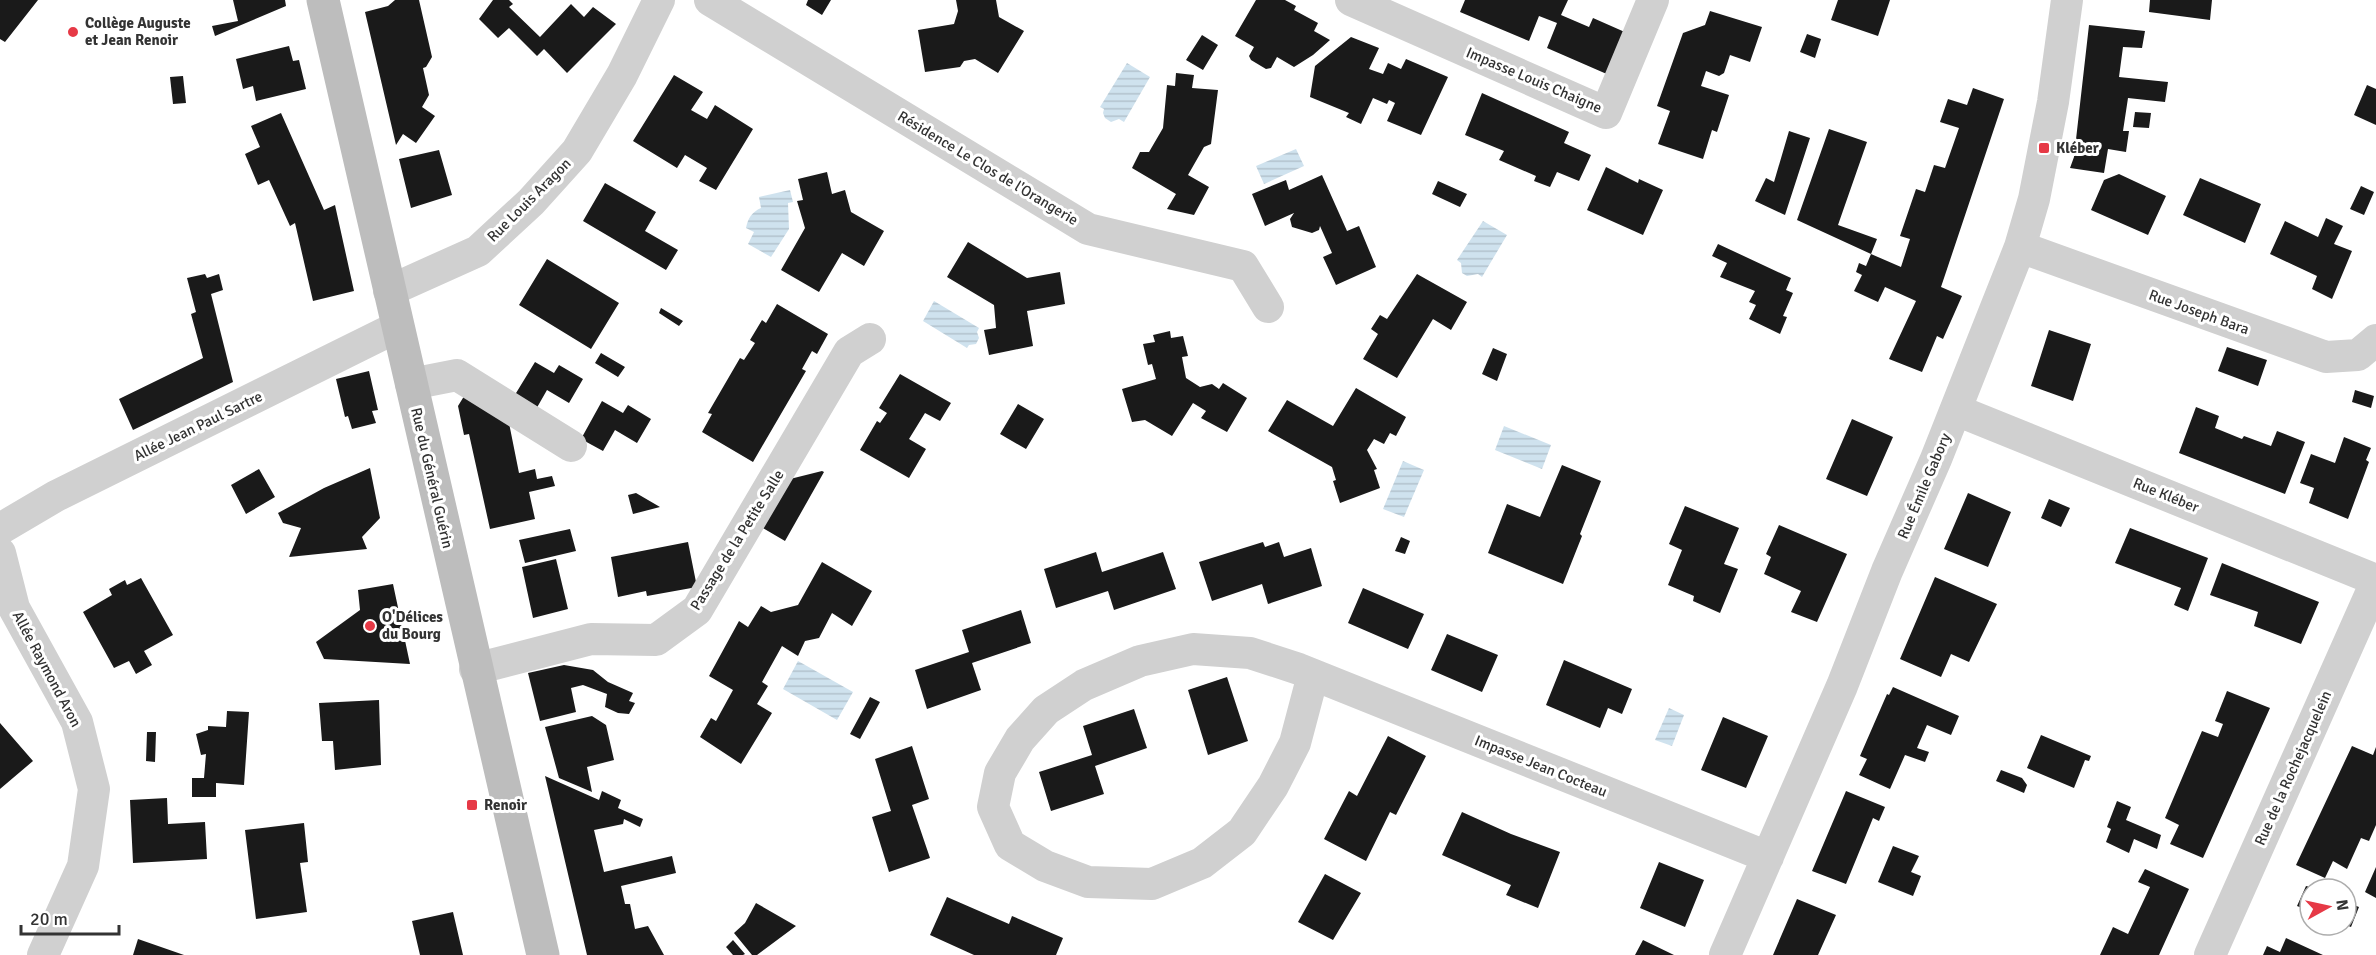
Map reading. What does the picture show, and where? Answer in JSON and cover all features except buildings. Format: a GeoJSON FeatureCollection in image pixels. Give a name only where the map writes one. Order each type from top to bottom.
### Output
{"type":"FeatureCollection","features":[{"type":"Feature","properties":{"kind":"main road","name":"Rue du Général Guérin"},"geometry":{"type":"LineString","coordinates":[[323,0],[475,669],[543,955]]}},
{"type":"Feature","properties":{"kind":"street","name":"Rue Louis Aragon"},"geometry":{"type":"LineString","coordinates":[[389,291],[478,251],[531,202],[577,151],[622,75],[659,0]]}},
{"type":"Feature","properties":{"kind":"street","name":"Résidence Le Clos de l'Orangerie"},"geometry":{"type":"LineString","coordinates":[[710,0],[1088,229],[1243,266],[1268,307]]}},
{"type":"Feature","properties":{"kind":"street","name":"Impasse Louis Chaigne"},"geometry":{"type":"LineString","coordinates":[[1351,0],[1606,113],[1653,0]]}},
{"type":"Feature","properties":{"kind":"street","name":"Rue Émile Gabory"},"geometry":{"type":"LineString","coordinates":[[1725,955],[1956,410],[2020,247],[2034,199],[2053,102],[2067,0]]}},
{"type":"Feature","properties":{"kind":"street","name":"Rue Joseph Bara"},"geometry":{"type":"LineString","coordinates":[[2020,247],[2326,357],[2358,355],[2376,340]]}},
{"type":"Feature","properties":{"kind":"street","name":"Allée Jean Paul Sartre"},"geometry":{"type":"LineString","coordinates":[[0,529],[56,496],[398,327]]}},
{"type":"Feature","properties":{"kind":"street","name":"Passage de la Petite Salle"},"geometry":{"type":"LineString","coordinates":[[475,669],[591,639],[656,640],[697,610],[849,352],[870,339]]}},
{"type":"Feature","properties":{"kind":"street"},"geometry":{"type":"LineString","coordinates":[[411,384],[457,375],[571,446]]}},
{"type":"Feature","properties":{"kind":"street","name":"Rue Kléber"},"geometry":{"type":"LineString","coordinates":[[1956,410],[2376,581]]}},
{"type":"Feature","properties":{"kind":"street","name":"Allée Raymond Aron"},"geometry":{"type":"LineString","coordinates":[[0,553],[14,608],[77,722],[94,789],[83,866],[43,955]]}},
{"type":"Feature","properties":{"kind":"street","name":"Rue de la Rochejacquelein"},"geometry":{"type":"LineString","coordinates":[[2210,955],[2376,581]]}},
{"type":"Feature","properties":{"kind":"street","name":"Impasse Jean Cocteau"},"geometry":{"type":"LineString","coordinates":[[1313,675],[1295,743],[1274,786],[1242,832],[1202,863],[1152,884],[1088,882],[1045,866],[1010,845],[993,807],[999,773],[1020,739],[1046,710],[1084,685],[1140,661],[1192,649],[1250,653],[1313,675],[1768,857]]}},
{"type":"Feature","properties":{"kind":"water"},"geometry":{"type":"Polygon","coordinates":[[[1127,63],[1150,77],[1124,122],[1119,119],[1111,122],[1105,118],[1104,109],[1100,107],[1127,63]]]}},
{"type":"Feature","properties":{"kind":"water"},"geometry":{"type":"Polygon","coordinates":[[[1296,149],[1304,166],[1264,184],[1256,166],[1296,149]]]}},
{"type":"Feature","properties":{"kind":"water"},"geometry":{"type":"Polygon","coordinates":[[[790,190],[793,202],[788,203],[789,229],[771,257],[748,244],[754,232],[746,228],[747,224],[753,213],[761,208],[759,197],[790,190]]]}},
{"type":"Feature","properties":{"kind":"water"},"geometry":{"type":"Polygon","coordinates":[[[1483,221],[1507,235],[1482,277],[1478,274],[1467,276],[1462,273],[1461,263],[1457,260],[1483,221]]]}},
{"type":"Feature","properties":{"kind":"water"},"geometry":{"type":"Polygon","coordinates":[[[934,301],[979,328],[977,332],[979,338],[976,344],[969,345],[967,348],[923,321],[934,301]]]}},
{"type":"Feature","properties":{"kind":"water"},"geometry":{"type":"Polygon","coordinates":[[[1504,426],[1551,445],[1542,469],[1495,450],[1504,426]]]}},
{"type":"Feature","properties":{"kind":"water"},"geometry":{"type":"Polygon","coordinates":[[[1403,461],[1424,470],[1404,517],[1383,509],[1403,461]]]}},
{"type":"Feature","properties":{"kind":"water"},"geometry":{"type":"Polygon","coordinates":[[[798,661],[853,692],[837,720],[783,689],[798,661]]]}},
{"type":"Feature","properties":{"kind":"water"},"geometry":{"type":"Polygon","coordinates":[[[1669,708],[1684,715],[1672,746],[1655,740],[1669,708]]]}},
{"type":"Feature","properties":{"kind":"place","name":"Collège Auguste et Jean Renoir"},"geometry":{"type":"Point","coordinates":[73,32]}},
{"type":"Feature","properties":{"kind":"place","name":"Kléber"},"geometry":{"type":"Point","coordinates":[2044,148]}},
{"type":"Feature","properties":{"kind":"place","name":"O'Délices du Bourg"},"geometry":{"type":"Point","coordinates":[370,626]}},
{"type":"Feature","properties":{"kind":"place","name":"Renoir"},"geometry":{"type":"Point","coordinates":[472,805]}}]}
